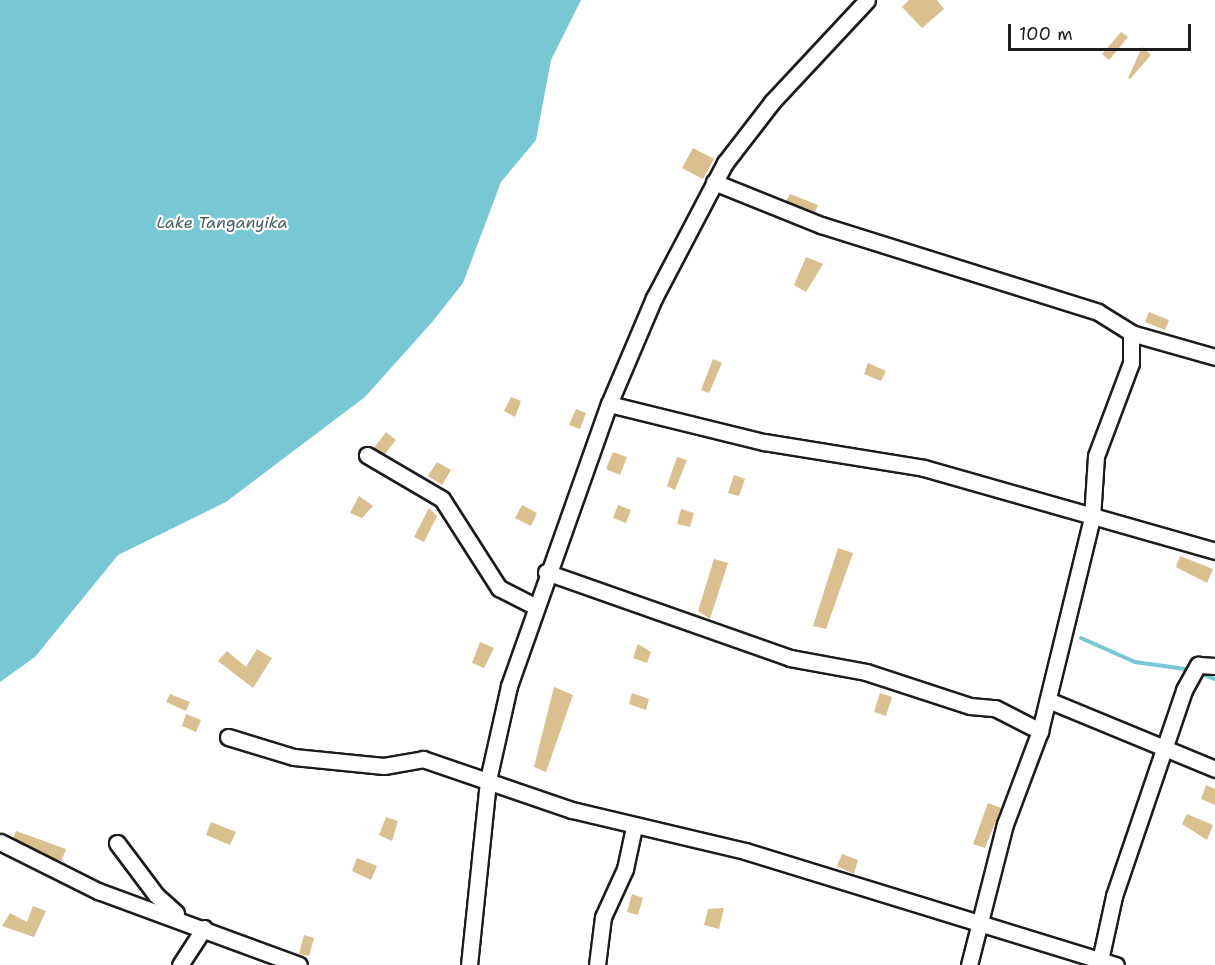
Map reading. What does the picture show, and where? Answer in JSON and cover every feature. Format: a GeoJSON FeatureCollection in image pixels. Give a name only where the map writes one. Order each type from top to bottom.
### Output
{"type":"FeatureCollection","features":[{"type":"Feature","properties":{"kind":"street"},"geometry":{"type":"LineString","coordinates":[[469,965],[489,780],[533,605],[609,404],[714,182],[772,102],[867,0]]}},
{"type":"Feature","properties":{"kind":"street"},"geometry":{"type":"LineString","coordinates":[[714,182],[928,262],[1098,312],[1131,333],[1215,357]]}},
{"type":"Feature","properties":{"kind":"street"},"geometry":{"type":"LineString","coordinates":[[969,965],[1005,824],[1040,731],[1048,700],[1059,636],[1092,518],[1094,466],[1131,363],[1131,333]]}},
{"type":"Feature","properties":{"kind":"street"},"geometry":{"type":"LineString","coordinates":[[609,404],[764,442],[924,468],[1082,510],[1092,518],[1215,551]]}},
{"type":"Feature","properties":{"kind":"street"},"geometry":{"type":"LineString","coordinates":[[367,455],[442,500],[499,588],[533,605]]}},
{"type":"Feature","properties":{"kind":"street"},"geometry":{"type":"LineString","coordinates":[[546,572],[790,658],[866,672],[970,706],[995,708],[1040,731]]}},
{"type":"Feature","properties":{"kind":"street"},"geometry":{"type":"LineString","coordinates":[[1099,963],[1114,896],[1192,670],[1215,666]]}},
{"type":"Feature","properties":{"kind":"street"},"geometry":{"type":"LineString","coordinates":[[1048,700],[1215,769]]}},
{"type":"Feature","properties":{"kind":"street"},"geometry":{"type":"LineString","coordinates":[[228,737],[294,757],[384,766],[423,759],[634,827],[746,851],[1099,963],[1116,965]]}},
{"type":"Feature","properties":{"kind":"street"},"geometry":{"type":"LineString","coordinates":[[597,965],[603,917],[625,869],[634,827]]}},
{"type":"Feature","properties":{"kind":"street"},"geometry":{"type":"LineString","coordinates":[[0,842],[98,891],[184,920],[298,965]]}},
{"type":"Feature","properties":{"kind":"street"},"geometry":{"type":"LineString","coordinates":[[117,843],[156,895],[184,920]]}},
{"type":"Feature","properties":{"kind":"street"},"geometry":{"type":"LineString","coordinates":[[180,965],[204,928]]}},
{"type":"Feature","properties":{"kind":"water","name":"Lake Tanganyika"},"geometry":{"type":"Polygon","coordinates":[[[0,0],[581,0],[551,60],[536,140],[501,182],[463,283],[433,321],[365,397],[226,502],[118,555],[35,657],[0,682],[0,0]]]}},
{"type":"Feature","properties":{"kind":"building"},"geometry":{"type":"Polygon","coordinates":[[[909,0],[937,0],[944,9],[922,28],[902,7],[909,0]]]}},
{"type":"Feature","properties":{"kind":"building"},"geometry":{"type":"Polygon","coordinates":[[[1121,32],[1128,37],[1109,60],[1102,54],[1121,32]]]}},
{"type":"Feature","properties":{"kind":"building"},"geometry":{"type":"Polygon","coordinates":[[[1142,47],[1151,55],[1130,79],[1128,78],[1142,47]]]}},
{"type":"Feature","properties":{"kind":"building"},"geometry":{"type":"Polygon","coordinates":[[[693,148],[714,159],[703,179],[682,168],[693,148]]]}},
{"type":"Feature","properties":{"kind":"building"},"geometry":{"type":"Polygon","coordinates":[[[790,194],[818,205],[815,212],[786,201],[790,194]]]}},
{"type":"Feature","properties":{"kind":"building"},"geometry":{"type":"Polygon","coordinates":[[[806,257],[823,264],[806,292],[794,285],[806,257]]]}},
{"type":"Feature","properties":{"kind":"building"},"geometry":{"type":"Polygon","coordinates":[[[1149,312],[1169,320],[1165,330],[1145,322],[1149,312]]]}},
{"type":"Feature","properties":{"kind":"building"},"geometry":{"type":"Polygon","coordinates":[[[713,359],[722,363],[709,393],[701,390],[713,359]]]}},
{"type":"Feature","properties":{"kind":"building"},"geometry":{"type":"Polygon","coordinates":[[[868,363],[886,371],[881,381],[864,374],[868,363]]]}},
{"type":"Feature","properties":{"kind":"building"},"geometry":{"type":"Polygon","coordinates":[[[511,397],[521,401],[515,417],[504,411],[511,397]]]}},
{"type":"Feature","properties":{"kind":"building"},"geometry":{"type":"Polygon","coordinates":[[[576,409],[586,413],[580,429],[569,425],[576,409]]]}},
{"type":"Feature","properties":{"kind":"building"},"geometry":{"type":"Polygon","coordinates":[[[386,432],[396,440],[385,454],[374,448],[386,432]]]}},
{"type":"Feature","properties":{"kind":"building"},"geometry":{"type":"Polygon","coordinates":[[[613,452],[627,457],[620,475],[606,469],[613,452]]]}},
{"type":"Feature","properties":{"kind":"building"},"geometry":{"type":"Polygon","coordinates":[[[677,457],[687,460],[675,490],[667,486],[677,457]]]}},
{"type":"Feature","properties":{"kind":"building"},"geometry":{"type":"Polygon","coordinates":[[[437,462],[451,470],[442,485],[428,476],[437,462]]]}},
{"type":"Feature","properties":{"kind":"building"},"geometry":{"type":"Polygon","coordinates":[[[734,475],[745,479],[739,496],[728,493],[734,475]]]}},
{"type":"Feature","properties":{"kind":"building"},"geometry":{"type":"Polygon","coordinates":[[[359,496],[373,506],[362,518],[350,513],[359,496]]]}},
{"type":"Feature","properties":{"kind":"building"},"geometry":{"type":"Polygon","coordinates":[[[522,505],[537,513],[531,526],[515,518],[522,505]]]}},
{"type":"Feature","properties":{"kind":"building"},"geometry":{"type":"Polygon","coordinates":[[[618,505],[631,510],[626,523],[613,518],[618,505]]]}},
{"type":"Feature","properties":{"kind":"building"},"geometry":{"type":"Polygon","coordinates":[[[429,508],[437,516],[424,542],[414,537],[429,508]]]}},
{"type":"Feature","properties":{"kind":"building"},"geometry":{"type":"Polygon","coordinates":[[[681,509],[694,513],[690,527],[677,524],[681,509]]]}},
{"type":"Feature","properties":{"kind":"building"},"geometry":{"type":"Polygon","coordinates":[[[838,548],[853,553],[826,629],[813,626],[838,548]]]}},
{"type":"Feature","properties":{"kind":"building"},"geometry":{"type":"Polygon","coordinates":[[[1180,556],[1213,569],[1207,583],[1176,567],[1180,556]]]}},
{"type":"Feature","properties":{"kind":"building"},"geometry":{"type":"Polygon","coordinates":[[[714,559],[728,563],[710,619],[698,611],[714,559]]]}},
{"type":"Feature","properties":{"kind":"building"},"geometry":{"type":"Polygon","coordinates":[[[480,642],[494,648],[484,668],[472,663],[480,642]]]}},
{"type":"Feature","properties":{"kind":"building"},"geometry":{"type":"Polygon","coordinates":[[[638,644],[651,652],[647,663],[633,658],[638,644]]]}},
{"type":"Feature","properties":{"kind":"building"},"geometry":{"type":"Polygon","coordinates":[[[257,649],[272,658],[253,688],[218,661],[227,651],[246,667],[257,649]]]}},
{"type":"Feature","properties":{"kind":"building"},"geometry":{"type":"Polygon","coordinates":[[[554,687],[573,695],[546,772],[534,767],[554,687]]]}},
{"type":"Feature","properties":{"kind":"building"},"geometry":{"type":"Polygon","coordinates":[[[632,693],[649,699],[646,710],[629,704],[632,693]]]}},
{"type":"Feature","properties":{"kind":"building"},"geometry":{"type":"Polygon","coordinates":[[[880,693],[892,697],[886,716],[874,712],[880,693]]]}},
{"type":"Feature","properties":{"kind":"building"},"geometry":{"type":"Polygon","coordinates":[[[170,694],[190,702],[186,711],[166,702],[170,694]]]}},
{"type":"Feature","properties":{"kind":"building"},"geometry":{"type":"Polygon","coordinates":[[[186,714],[201,720],[196,732],[182,726],[186,714]]]}},
{"type":"Feature","properties":{"kind":"building"},"geometry":{"type":"Polygon","coordinates":[[[1206,785],[1215,789],[1215,805],[1201,799],[1206,785]]]}},
{"type":"Feature","properties":{"kind":"building"},"geometry":{"type":"Polygon","coordinates":[[[988,803],[1001,808],[985,848],[973,844],[988,803]]]}},
{"type":"Feature","properties":{"kind":"building"},"geometry":{"type":"Polygon","coordinates":[[[1187,814],[1213,825],[1207,840],[1182,824],[1187,814]]]}},
{"type":"Feature","properties":{"kind":"building"},"geometry":{"type":"Polygon","coordinates":[[[386,817],[398,821],[392,841],[379,835],[386,817]]]}},
{"type":"Feature","properties":{"kind":"building"},"geometry":{"type":"Polygon","coordinates":[[[211,822],[236,832],[230,845],[206,835],[211,822]]]}},
{"type":"Feature","properties":{"kind":"building"},"geometry":{"type":"Polygon","coordinates":[[[16,831],[66,849],[61,862],[13,838],[16,831]]]}},
{"type":"Feature","properties":{"kind":"building"},"geometry":{"type":"Polygon","coordinates":[[[842,854],[858,860],[854,874],[837,866],[842,854]]]}},
{"type":"Feature","properties":{"kind":"building"},"geometry":{"type":"Polygon","coordinates":[[[357,858],[377,866],[371,880],[352,871],[357,858]]]}},
{"type":"Feature","properties":{"kind":"building"},"geometry":{"type":"Polygon","coordinates":[[[632,894],[643,898],[638,915],[627,912],[632,894]]]}},
{"type":"Feature","properties":{"kind":"building"},"geometry":{"type":"Polygon","coordinates":[[[33,906],[46,911],[34,937],[2,926],[10,913],[27,922],[33,906]]]}},
{"type":"Feature","properties":{"kind":"building"},"geometry":{"type":"Polygon","coordinates":[[[724,908],[719,929],[704,925],[708,909],[724,908]]]}},
{"type":"Feature","properties":{"kind":"building"},"geometry":{"type":"Polygon","coordinates":[[[304,935],[314,938],[309,956],[299,954],[304,935]]]}},
{"type":"Feature","properties":{"kind":"waterway"},"geometry":{"type":"LineString","coordinates":[[1081,638],[1135,662],[1192,670]]}},
{"type":"Feature","properties":{"kind":"waterway"},"geometry":{"type":"LineString","coordinates":[[1199,673],[1215,679]]}}]}
